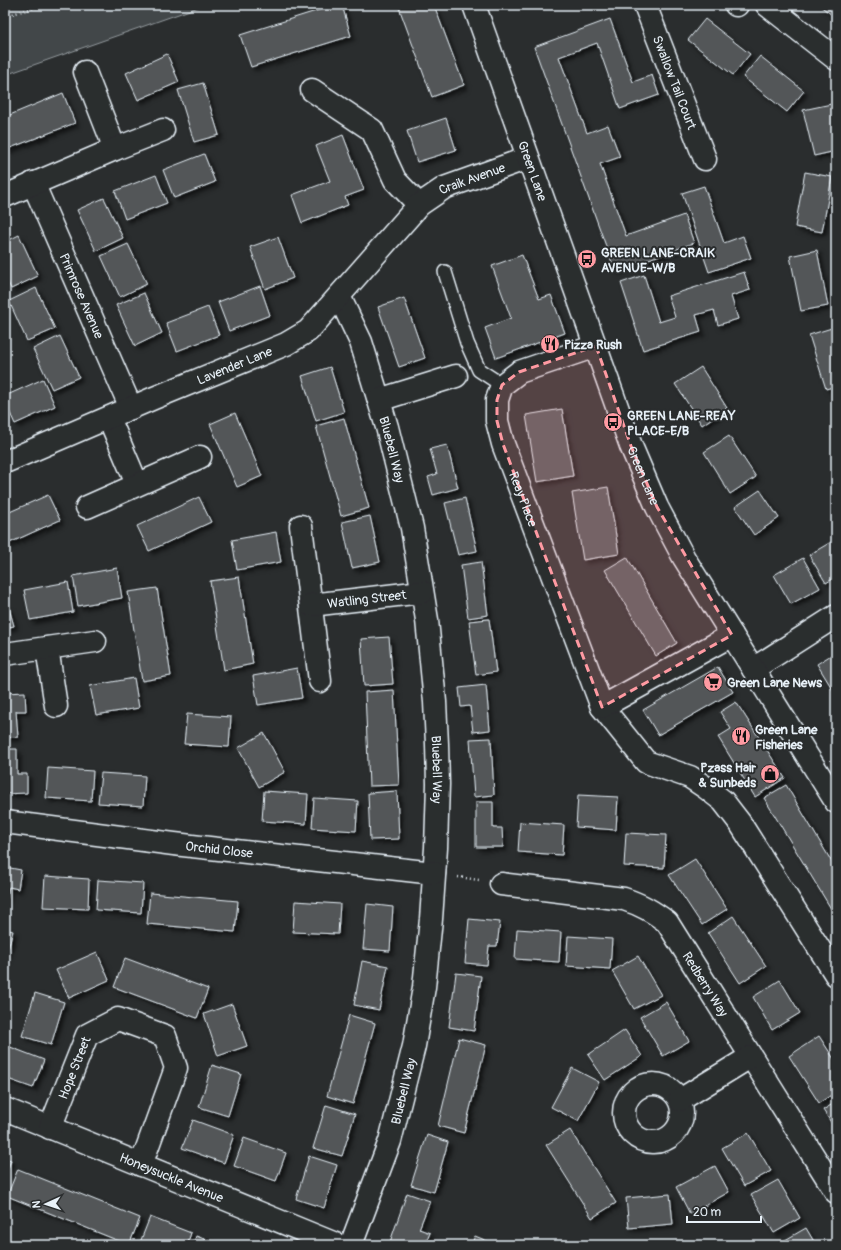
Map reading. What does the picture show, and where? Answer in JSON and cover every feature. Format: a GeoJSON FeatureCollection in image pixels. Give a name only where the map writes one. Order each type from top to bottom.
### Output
{"type":"FeatureCollection","features":[{"type":"Feature","properties":{"kind":"street","name":"Green Lane"},"geometry":{"type":"LineString","coordinates":[[474,5],[631,446],[657,507],[684,558],[836,802]]}},
{"type":"Feature","properties":{"kind":"street","name":"Swallow Tail Court"},"geometry":{"type":"LineString","coordinates":[[646,5],[705,159]]}},
{"type":"Feature","properties":{"kind":"street"},"geometry":{"type":"LineString","coordinates":[[767,5],[836,59]]}},
{"type":"Feature","properties":{"kind":"street"},"geometry":{"type":"LineString","coordinates":[[85,72],[115,149]]}},
{"type":"Feature","properties":{"kind":"street"},"geometry":{"type":"LineString","coordinates":[[312,90],[372,130],[395,180],[419,205]]}},
{"type":"Feature","properties":{"kind":"street"},"geometry":{"type":"LineString","coordinates":[[5,196],[163,130]]}},
{"type":"Feature","properties":{"kind":"street","name":"Craik Avenue"},"geometry":{"type":"LineString","coordinates":[[419,205],[444,188],[528,158]]}},
{"type":"Feature","properties":{"kind":"street","name":"Primrose Avenue"},"geometry":{"type":"LineString","coordinates":[[33,184],[131,408]]}},
{"type":"Feature","properties":{"kind":"street","name":"Lavender Lane"},"geometry":{"type":"LineString","coordinates":[[5,462],[286,344],[308,331],[419,205]]}},
{"type":"Feature","properties":{"kind":"street","name":"Bluebell Way"},"geometry":{"type":"LineString","coordinates":[[339,296],[361,342],[387,426],[412,528],[427,620],[434,687],[438,784],[431,919],[425,979],[414,1046],[390,1141],[350,1245]]}},
{"type":"Feature","properties":{"kind":"street"},"geometry":{"type":"LineString","coordinates":[[502,385],[519,372],[596,346]]}},
{"type":"Feature","properties":{"kind":"street"},"geometry":{"type":"LineString","coordinates":[[379,400],[456,376]]}},
{"type":"Feature","properties":{"kind":"street","name":"Reay Place"},"geometry":{"type":"LineString","coordinates":[[502,385],[497,400],[497,422],[503,444],[602,707],[646,762],[690,777],[723,801],[740,823],[836,974]]}},
{"type":"Feature","properties":{"kind":"street"},"geometry":{"type":"LineString","coordinates":[[108,418],[137,484]]}},
{"type":"Feature","properties":{"kind":"street"},"geometry":{"type":"LineString","coordinates":[[87,507],[200,457]]}},
{"type":"Feature","properties":{"kind":"street"},"geometry":{"type":"LineString","coordinates":[[301,526],[320,681]]}},
{"type":"Feature","properties":{"kind":"street","name":"Watling Street"},"geometry":{"type":"LineString","coordinates":[[311,605],[422,592]]}},
{"type":"Feature","properties":{"kind":"street"},"geometry":{"type":"LineString","coordinates":[[753,669],[836,616]]}},
{"type":"Feature","properties":{"kind":"street"},"geometry":{"type":"LineString","coordinates":[[602,707],[732,635]]}},
{"type":"Feature","properties":{"kind":"street"},"geometry":{"type":"LineString","coordinates":[[5,654],[95,641]]}},
{"type":"Feature","properties":{"kind":"street"},"geometry":{"type":"LineString","coordinates":[[47,648],[56,706]]}},
{"type":"Feature","properties":{"kind":"street","name":"Orchid Close"},"geometry":{"type":"LineString","coordinates":[[5,822],[167,843],[434,873]]}},
{"type":"Feature","properties":{"kind":"street","name":"Redberry Way"},"geometry":{"type":"LineString","coordinates":[[501,884],[624,900],[641,904],[667,922],[836,1192]]}},
{"type":"Feature","properties":{"kind":"street","name":"Hope Street"},"geometry":{"type":"LineString","coordinates":[[50,1128],[87,1035],[118,1019],[165,1036],[176,1068],[141,1164]]}},
{"type":"Feature","properties":{"kind":"street"},"geometry":{"type":"LineString","coordinates":[[680,1100],[750,1056]]}},
{"type":"Feature","properties":{"kind":"street","name":"Honeysuckle Avenue"},"geometry":{"type":"LineString","coordinates":[[5,1109],[338,1245]]}},
{"type":"Feature","properties":{"kind":"lane"},"geometry":{"type":"LineString","coordinates":[[445,272],[467,343],[479,370],[502,385]]}},
{"type":"Feature","properties":{"kind":"path"},"geometry":{"type":"LineString","coordinates":[[5,16],[44,5]]}},
{"type":"Feature","properties":{"kind":"path"},"geometry":{"type":"LineString","coordinates":[[434,873],[501,884]]}},
{"type":"Feature","properties":{"kind":"highlighted area"},"geometry":{"type":"Polygon","coordinates":[[[596,346],[631,446],[657,507],[732,635],[602,707],[503,444],[497,421],[497,400],[502,385],[519,372],[596,346]]]}},
{"type":"Feature","properties":{"kind":"shaded area"},"geometry":{"type":"Polygon","coordinates":[[[5,5],[204,5],[5,75],[5,5]]]}},
{"type":"Feature","properties":{"kind":"building"},"geometry":{"type":"Polygon","coordinates":[[[335,5],[342,5],[351,36],[251,67],[240,35],[335,5]]]}},
{"type":"Feature","properties":{"kind":"building"},"geometry":{"type":"Polygon","coordinates":[[[398,5],[434,5],[464,85],[432,97],[398,5]]]}},
{"type":"Feature","properties":{"kind":"building"},"geometry":{"type":"Polygon","coordinates":[[[819,5],[836,5],[836,18],[819,5]]]}},
{"type":"Feature","properties":{"kind":"building"},"geometry":{"type":"Polygon","coordinates":[[[610,19],[633,82],[652,75],[659,95],[620,109],[597,43],[559,57],[587,133],[608,125],[620,157],[600,164],[626,236],[684,215],[694,243],[615,271],[534,47],[610,19]]]}},
{"type":"Feature","properties":{"kind":"building"},"geometry":{"type":"Polygon","coordinates":[[[705,19],[750,54],[733,75],[688,40],[705,19]]]}},
{"type":"Feature","properties":{"kind":"building"},"geometry":{"type":"Polygon","coordinates":[[[167,54],[179,82],[138,100],[126,73],[167,54]]]}},
{"type":"Feature","properties":{"kind":"building"},"geometry":{"type":"Polygon","coordinates":[[[760,56],[804,91],[787,112],[743,77],[760,56]]]}},
{"type":"Feature","properties":{"kind":"building"},"geometry":{"type":"Polygon","coordinates":[[[203,83],[219,135],[194,142],[178,90],[203,83]]]}},
{"type":"Feature","properties":{"kind":"building"},"geometry":{"type":"Polygon","coordinates":[[[63,93],[75,123],[5,150],[5,117],[63,93]]]}},
{"type":"Feature","properties":{"kind":"building"},"geometry":{"type":"Polygon","coordinates":[[[836,103],[836,151],[814,156],[803,110],[836,103]]]}},
{"type":"Feature","properties":{"kind":"building"},"geometry":{"type":"Polygon","coordinates":[[[446,118],[456,150],[417,162],[407,131],[446,118]]]}},
{"type":"Feature","properties":{"kind":"building"},"geometry":{"type":"Polygon","coordinates":[[[343,135],[364,190],[345,197],[348,205],[302,223],[292,195],[330,181],[316,146],[343,135]]]}},
{"type":"Feature","properties":{"kind":"building"},"geometry":{"type":"Polygon","coordinates":[[[204,154],[215,182],[174,198],[163,170],[204,154]]]}},
{"type":"Feature","properties":{"kind":"building"},"geometry":{"type":"Polygon","coordinates":[[[805,172],[832,177],[822,232],[795,227],[805,172]]]}},
{"type":"Feature","properties":{"kind":"building"},"geometry":{"type":"Polygon","coordinates":[[[156,175],[167,203],[125,219],[115,191],[156,175]]]}},
{"type":"Feature","properties":{"kind":"building"},"geometry":{"type":"Polygon","coordinates":[[[704,186],[724,243],[743,236],[751,258],[709,272],[682,193],[704,186]]]}},
{"type":"Feature","properties":{"kind":"building"},"geometry":{"type":"Polygon","coordinates":[[[104,198],[123,238],[96,251],[77,210],[104,198]]]}},
{"type":"Feature","properties":{"kind":"building"},"geometry":{"type":"Polygon","coordinates":[[[19,235],[38,276],[11,289],[5,276],[5,242],[19,235]]]}},
{"type":"Feature","properties":{"kind":"building"},"geometry":{"type":"Polygon","coordinates":[[[278,237],[293,278],[265,289],[250,247],[278,237]]]}},
{"type":"Feature","properties":{"kind":"building"},"geometry":{"type":"Polygon","coordinates":[[[128,244],[147,284],[120,297],[101,256],[128,244]]]}},
{"type":"Feature","properties":{"kind":"building"},"geometry":{"type":"Polygon","coordinates":[[[817,250],[828,306],[801,311],[790,256],[817,250]]]}},
{"type":"Feature","properties":{"kind":"building"},"geometry":{"type":"Polygon","coordinates":[[[522,255],[539,299],[551,295],[565,333],[496,358],[485,328],[511,318],[492,266],[522,255]]]}},
{"type":"Feature","properties":{"kind":"building"},"geometry":{"type":"Polygon","coordinates":[[[744,272],[750,290],[731,296],[738,319],[718,325],[714,310],[696,315],[701,332],[643,350],[621,283],[644,275],[659,322],[675,317],[668,296],[744,272]]]}},
{"type":"Feature","properties":{"kind":"building"},"geometry":{"type":"Polygon","coordinates":[[[260,286],[270,315],[229,331],[218,302],[260,286]]]}},
{"type":"Feature","properties":{"kind":"building"},"geometry":{"type":"Polygon","coordinates":[[[36,288],[55,329],[27,341],[9,301],[36,288]]]}},
{"type":"Feature","properties":{"kind":"building"},"geometry":{"type":"Polygon","coordinates":[[[144,293],[162,333],[135,346],[116,305],[144,293]]]}},
{"type":"Feature","properties":{"kind":"building"},"geometry":{"type":"Polygon","coordinates":[[[404,298],[425,358],[399,367],[378,307],[404,298]]]}},
{"type":"Feature","properties":{"kind":"building"},"geometry":{"type":"Polygon","coordinates":[[[208,307],[219,335],[177,351],[166,323],[208,307]]]}},
{"type":"Feature","properties":{"kind":"building"},"geometry":{"type":"Polygon","coordinates":[[[835,327],[836,386],[826,389],[809,335],[835,327]]]}},
{"type":"Feature","properties":{"kind":"building"},"geometry":{"type":"Polygon","coordinates":[[[60,336],[79,377],[52,389],[33,349],[60,336]]]}},
{"type":"Feature","properties":{"kind":"building"},"geometry":{"type":"Polygon","coordinates":[[[330,367],[344,412],[316,421],[302,376],[330,367]]]}},
{"type":"Feature","properties":{"kind":"building"},"geometry":{"type":"Polygon","coordinates":[[[701,367],[727,408],[702,425],[675,384],[701,367]]]}},
{"type":"Feature","properties":{"kind":"building"},"geometry":{"type":"Polygon","coordinates":[[[43,379],[55,406],[15,424],[5,402],[5,396],[43,379]]]}},
{"type":"Feature","properties":{"kind":"building"},"geometry":{"type":"Polygon","coordinates":[[[562,409],[573,476],[537,482],[526,415],[562,409]]]}},
{"type":"Feature","properties":{"kind":"building"},"geometry":{"type":"Polygon","coordinates":[[[235,413],[262,476],[237,487],[210,424],[235,413]]]}},
{"type":"Feature","properties":{"kind":"building"},"geometry":{"type":"Polygon","coordinates":[[[344,418],[369,508],[341,516],[316,426],[344,418]]]}},
{"type":"Feature","properties":{"kind":"building"},"geometry":{"type":"Polygon","coordinates":[[[729,436],[756,477],[730,494],[704,452],[729,436]]]}},
{"type":"Feature","properties":{"kind":"building"},"geometry":{"type":"Polygon","coordinates":[[[447,445],[458,488],[433,495],[428,477],[437,474],[430,449],[447,445]]]}},
{"type":"Feature","properties":{"kind":"building"},"geometry":{"type":"Polygon","coordinates":[[[608,487],[619,554],[583,560],[572,493],[608,487]]]}},
{"type":"Feature","properties":{"kind":"building"},"geometry":{"type":"Polygon","coordinates":[[[760,490],[779,518],[754,535],[735,507],[760,490]]]}},
{"type":"Feature","properties":{"kind":"building"},"geometry":{"type":"Polygon","coordinates":[[[48,495],[60,520],[5,545],[5,514],[48,495]]]}},
{"type":"Feature","properties":{"kind":"building"},"geometry":{"type":"Polygon","coordinates":[[[199,497],[211,522],[149,551],[137,526],[199,497]]]}},
{"type":"Feature","properties":{"kind":"building"},"geometry":{"type":"Polygon","coordinates":[[[465,498],[477,551],[458,555],[445,503],[465,498]]]}},
{"type":"Feature","properties":{"kind":"building"},"geometry":{"type":"Polygon","coordinates":[[[370,516],[380,562],[352,568],[342,522],[370,516]]]}},
{"type":"Feature","properties":{"kind":"building"},"geometry":{"type":"Polygon","coordinates":[[[276,532],[281,562],[237,570],[232,540],[276,532]]]}},
{"type":"Feature","properties":{"kind":"building"},"geometry":{"type":"Polygon","coordinates":[[[836,539],[836,577],[826,583],[809,555],[836,539]]]}},
{"type":"Feature","properties":{"kind":"building"},"geometry":{"type":"Polygon","coordinates":[[[627,557],[677,643],[656,656],[605,570],[627,557]]]}},
{"type":"Feature","properties":{"kind":"building"},"geometry":{"type":"Polygon","coordinates":[[[803,558],[820,588],[791,604],[774,575],[803,558]]]}},
{"type":"Feature","properties":{"kind":"building"},"geometry":{"type":"Polygon","coordinates":[[[481,562],[488,615],[468,618],[461,565],[481,562]]]}},
{"type":"Feature","properties":{"kind":"building"},"geometry":{"type":"Polygon","coordinates":[[[117,568],[122,598],[78,606],[73,576],[117,568]]]}},
{"type":"Feature","properties":{"kind":"building"},"geometry":{"type":"Polygon","coordinates":[[[239,577],[253,664],[224,670],[210,581],[239,577]]]}},
{"type":"Feature","properties":{"kind":"building"},"geometry":{"type":"Polygon","coordinates":[[[68,582],[73,612],[30,620],[24,590],[68,582]]]}},
{"type":"Feature","properties":{"kind":"building"},"geometry":{"type":"Polygon","coordinates":[[[157,588],[171,676],[142,681],[128,592],[157,588]]]}},
{"type":"Feature","properties":{"kind":"building"},"geometry":{"type":"Polygon","coordinates":[[[9,608],[14,626],[5,628],[5,609],[9,608]]]}},
{"type":"Feature","properties":{"kind":"building"},"geometry":{"type":"Polygon","coordinates":[[[489,619],[496,672],[476,675],[469,621],[489,619]]]}},
{"type":"Feature","properties":{"kind":"building"},"geometry":{"type":"Polygon","coordinates":[[[389,637],[393,684],[364,686],[361,639],[389,637]]]}},
{"type":"Feature","properties":{"kind":"building"},"geometry":{"type":"Polygon","coordinates":[[[836,652],[836,695],[817,664],[836,652]]]}},
{"type":"Feature","properties":{"kind":"building"},"geometry":{"type":"Polygon","coordinates":[[[718,667],[733,692],[658,735],[643,710],[718,667]]]}},
{"type":"Feature","properties":{"kind":"building"},"geometry":{"type":"Polygon","coordinates":[[[297,668],[302,698],[258,705],[253,676],[297,668]]]}},
{"type":"Feature","properties":{"kind":"building"},"geometry":{"type":"Polygon","coordinates":[[[134,678],[139,708],[96,715],[90,686],[134,678]]]}},
{"type":"Feature","properties":{"kind":"building"},"geometry":{"type":"Polygon","coordinates":[[[486,685],[490,730],[473,732],[470,706],[461,707],[459,688],[486,685]]]}},
{"type":"Feature","properties":{"kind":"building"},"geometry":{"type":"Polygon","coordinates":[[[394,690],[399,785],[369,786],[365,692],[394,690]]]}},
{"type":"Feature","properties":{"kind":"building"},"geometry":{"type":"Polygon","coordinates":[[[25,692],[26,711],[16,711],[18,737],[5,738],[5,693],[25,692]]]}},
{"type":"Feature","properties":{"kind":"building"},"geometry":{"type":"Polygon","coordinates":[[[736,702],[785,778],[755,797],[718,737],[731,729],[720,712],[736,702]]]}},
{"type":"Feature","properties":{"kind":"building"},"geometry":{"type":"Polygon","coordinates":[[[187,714],[231,717],[229,747],[184,744],[187,714]]]}},
{"type":"Feature","properties":{"kind":"building"},"geometry":{"type":"Polygon","coordinates":[[[264,733],[285,772],[259,787],[238,748],[264,733]]]}},
{"type":"Feature","properties":{"kind":"building"},"geometry":{"type":"Polygon","coordinates":[[[491,738],[494,795],[474,797],[470,739],[491,738]]]}},
{"type":"Feature","properties":{"kind":"building"},"geometry":{"type":"Polygon","coordinates":[[[5,749],[17,749],[17,774],[27,774],[27,793],[5,794],[5,749]]]}},
{"type":"Feature","properties":{"kind":"building"},"geometry":{"type":"Polygon","coordinates":[[[48,768],[93,771],[91,801],[46,798],[48,768]]]}},
{"type":"Feature","properties":{"kind":"building"},"geometry":{"type":"Polygon","coordinates":[[[101,773],[145,776],[143,806],[98,803],[101,773]]]}},
{"type":"Feature","properties":{"kind":"building"},"geometry":{"type":"Polygon","coordinates":[[[786,785],[836,869],[836,910],[833,912],[764,798],[786,785]]]}},
{"type":"Feature","properties":{"kind":"building"},"geometry":{"type":"Polygon","coordinates":[[[264,791],[308,794],[306,824],[262,821],[264,791]]]}},
{"type":"Feature","properties":{"kind":"building"},"geometry":{"type":"Polygon","coordinates":[[[397,791],[399,839],[370,840],[368,793],[397,791]]]}},
{"type":"Feature","properties":{"kind":"building"},"geometry":{"type":"Polygon","coordinates":[[[578,795],[618,797],[616,830],[576,827],[578,795]]]}},
{"type":"Feature","properties":{"kind":"building"},"geometry":{"type":"Polygon","coordinates":[[[314,798],[358,801],[356,831],[312,828],[314,798]]]}},
{"type":"Feature","properties":{"kind":"building"},"geometry":{"type":"Polygon","coordinates":[[[476,802],[493,802],[493,828],[502,828],[503,847],[476,847],[476,802]]]}},
{"type":"Feature","properties":{"kind":"building"},"geometry":{"type":"Polygon","coordinates":[[[520,822],[564,825],[562,855],[518,852],[520,822]]]}},
{"type":"Feature","properties":{"kind":"building"},"geometry":{"type":"Polygon","coordinates":[[[626,833],[666,835],[664,868],[624,866],[626,833]]]}},
{"type":"Feature","properties":{"kind":"building"},"geometry":{"type":"Polygon","coordinates":[[[695,859],[727,909],[702,925],[669,875],[695,859]]]}},
{"type":"Feature","properties":{"kind":"building"},"geometry":{"type":"Polygon","coordinates":[[[5,867],[21,870],[18,889],[9,887],[5,907],[5,867]]]}},
{"type":"Feature","properties":{"kind":"building"},"geometry":{"type":"Polygon","coordinates":[[[45,876],[89,879],[88,909],[43,907],[45,876]]]}},
{"type":"Feature","properties":{"kind":"building"},"geometry":{"type":"Polygon","coordinates":[[[98,880],[143,883],[141,913],[96,910],[98,880]]]}},
{"type":"Feature","properties":{"kind":"building"},"geometry":{"type":"Polygon","coordinates":[[[150,893],[238,901],[235,932],[147,924],[150,893]]]}},
{"type":"Feature","properties":{"kind":"building"},"geometry":{"type":"Polygon","coordinates":[[[295,901],[340,904],[338,934],[293,932],[295,901]]]}},
{"type":"Feature","properties":{"kind":"building"},"geometry":{"type":"Polygon","coordinates":[[[367,904],[393,907],[390,951],[363,949],[367,904]]]}},
{"type":"Feature","properties":{"kind":"building"},"geometry":{"type":"Polygon","coordinates":[[[733,916],[766,966],[740,983],[708,933],[733,916]]]}},
{"type":"Feature","properties":{"kind":"building"},"geometry":{"type":"Polygon","coordinates":[[[469,919],[500,922],[497,946],[489,946],[487,965],[465,963],[469,919]]]}},
{"type":"Feature","properties":{"kind":"building"},"geometry":{"type":"Polygon","coordinates":[[[5,929],[13,931],[5,960],[5,929]]]}},
{"type":"Feature","properties":{"kind":"building"},"geometry":{"type":"Polygon","coordinates":[[[517,929],[561,932],[559,962],[515,959],[517,929]]]}},
{"type":"Feature","properties":{"kind":"building"},"geometry":{"type":"Polygon","coordinates":[[[568,936],[612,939],[610,969],[566,966],[568,936]]]}},
{"type":"Feature","properties":{"kind":"building"},"geometry":{"type":"Polygon","coordinates":[[[97,952],[109,980],[69,998],[56,970],[97,952]]]}},
{"type":"Feature","properties":{"kind":"building"},"geometry":{"type":"Polygon","coordinates":[[[638,956],[661,995],[634,1009],[612,971],[638,956]]]}},
{"type":"Feature","properties":{"kind":"building"},"geometry":{"type":"Polygon","coordinates":[[[125,958],[208,989],[197,1018],[114,987],[125,958]]]}},
{"type":"Feature","properties":{"kind":"building"},"geometry":{"type":"Polygon","coordinates":[[[362,961],[388,966],[379,1010],[354,1005],[362,961]]]}},
{"type":"Feature","properties":{"kind":"building"},"geometry":{"type":"Polygon","coordinates":[[[456,973],[481,976],[474,1031],[449,1027],[456,973]]]}},
{"type":"Feature","properties":{"kind":"building"},"geometry":{"type":"Polygon","coordinates":[[[780,980],[800,1013],[772,1030],[753,997],[780,980]]]}},
{"type":"Feature","properties":{"kind":"building"},"geometry":{"type":"Polygon","coordinates":[[[35,993],[64,1002],[51,1045],[22,1036],[35,993]]]}},
{"type":"Feature","properties":{"kind":"building"},"geometry":{"type":"Polygon","coordinates":[[[666,1002],[689,1041],[663,1056],[640,1017],[666,1002]]]}},
{"type":"Feature","properties":{"kind":"building"},"geometry":{"type":"Polygon","coordinates":[[[232,1004],[247,1046],[218,1056],[204,1014],[232,1004]]]}},
{"type":"Feature","properties":{"kind":"building"},"geometry":{"type":"Polygon","coordinates":[[[349,1015],[375,1023],[353,1104],[327,1096],[349,1015]]]}},
{"type":"Feature","properties":{"kind":"building"},"geometry":{"type":"Polygon","coordinates":[[[625,1030],[642,1056],[605,1080],[588,1055],[625,1030]]]}},
{"type":"Feature","properties":{"kind":"building"},"geometry":{"type":"Polygon","coordinates":[[[819,1036],[836,1062],[836,1092],[819,1103],[789,1056],[819,1036]]]}},
{"type":"Feature","properties":{"kind":"building"},"geometry":{"type":"Polygon","coordinates":[[[459,1038],[486,1045],[464,1133],[438,1126],[459,1038]]]}},
{"type":"Feature","properties":{"kind":"building"},"geometry":{"type":"Polygon","coordinates":[[[5,1045],[44,1060],[33,1088],[5,1078],[5,1045]]]}},
{"type":"Feature","properties":{"kind":"building"},"geometry":{"type":"Polygon","coordinates":[[[212,1065],[241,1074],[228,1116],[199,1107],[212,1065]]]}},
{"type":"Feature","properties":{"kind":"building"},"geometry":{"type":"Polygon","coordinates":[[[572,1068],[599,1082],[578,1121],[551,1107],[572,1068]]]}},
{"type":"Feature","properties":{"kind":"building"},"geometry":{"type":"Polygon","coordinates":[[[836,1102],[836,1130],[823,1110],[836,1102]]]}},
{"type":"Feature","properties":{"kind":"building"},"geometry":{"type":"Polygon","coordinates":[[[326,1105],[355,1114],[342,1156],[313,1148],[326,1105]]]}},
{"type":"Feature","properties":{"kind":"building"},"geometry":{"type":"Polygon","coordinates":[[[193,1120],[234,1135],[224,1163],[182,1148],[193,1120]]]}},
{"type":"Feature","properties":{"kind":"building"},"geometry":{"type":"Polygon","coordinates":[[[570,1130],[616,1203],[592,1218],[546,1145],[570,1130]]]}},
{"type":"Feature","properties":{"kind":"building"},"geometry":{"type":"Polygon","coordinates":[[[748,1133],[771,1171],[744,1186],[722,1148],[748,1133]]]}},
{"type":"Feature","properties":{"kind":"building"},"geometry":{"type":"Polygon","coordinates":[[[427,1135],[448,1142],[434,1192],[411,1185],[427,1135]]]}},
{"type":"Feature","properties":{"kind":"building"},"geometry":{"type":"Polygon","coordinates":[[[244,1138],[286,1153],[276,1181],[234,1166],[244,1138]]]}},
{"type":"Feature","properties":{"kind":"building"},"geometry":{"type":"Polygon","coordinates":[[[309,1156],[337,1165],[324,1208],[296,1199],[309,1156]]]}},
{"type":"Feature","properties":{"kind":"building"},"geometry":{"type":"Polygon","coordinates":[[[5,1158],[11,1160],[5,1176],[5,1158]]]}},
{"type":"Feature","properties":{"kind":"building"},"geometry":{"type":"Polygon","coordinates":[[[715,1166],[729,1192],[690,1214],[676,1187],[715,1166]]]}},
{"type":"Feature","properties":{"kind":"building"},"geometry":{"type":"Polygon","coordinates":[[[18,1169],[140,1218],[129,1245],[7,1196],[18,1169]]]}},
{"type":"Feature","properties":{"kind":"building"},"geometry":{"type":"Polygon","coordinates":[[[778,1180],[800,1218],[774,1233],[751,1195],[778,1180]]]}},
{"type":"Feature","properties":{"kind":"building"},"geometry":{"type":"Polygon","coordinates":[[[407,1193],[430,1201],[419,1229],[430,1233],[425,1245],[400,1245],[390,1242],[407,1193]]]}},
{"type":"Feature","properties":{"kind":"building"},"geometry":{"type":"Polygon","coordinates":[[[670,1194],[673,1224],[629,1228],[626,1198],[670,1194]]]}},
{"type":"Feature","properties":{"kind":"building"},"geometry":{"type":"Polygon","coordinates":[[[150,1217],[191,1233],[187,1245],[139,1245],[150,1217]]]}},
{"type":"Feature","properties":{"kind":"building"},"geometry":{"type":"Polygon","coordinates":[[[806,1228],[816,1245],[781,1245],[780,1243],[806,1228]]]}},
{"type":"Feature","properties":{"kind":"building"},"geometry":{"type":"Polygon","coordinates":[[[196,1236],[221,1245],[193,1245],[196,1236]]]}},
{"type":"Feature","properties":{"kind":"building"},"geometry":{"type":"Polygon","coordinates":[[[475,1236],[497,1245],[471,1245],[475,1236]]]}},
{"type":"Feature","properties":{"kind":"place","name":"GREEN LANE-CRAIK AVENUE-W/B"},"geometry":{"type":"Point","coordinates":[587,259]}},
{"type":"Feature","properties":{"kind":"place","name":"Pizza Rush"},"geometry":{"type":"Point","coordinates":[550,344]}},
{"type":"Feature","properties":{"kind":"place","name":"GREEN LANE-REAY PLACE-E/B"},"geometry":{"type":"Point","coordinates":[613,422]}},
{"type":"Feature","properties":{"kind":"place","name":"Green Lane News"},"geometry":{"type":"Point","coordinates":[713,682]}},
{"type":"Feature","properties":{"kind":"place","name":"Green Lane Fisheries"},"geometry":{"type":"Point","coordinates":[741,736]}},
{"type":"Feature","properties":{"kind":"place","name":"Pzass Hair & Sunbeds"},"geometry":{"type":"Point","coordinates":[770,774]}}]}
